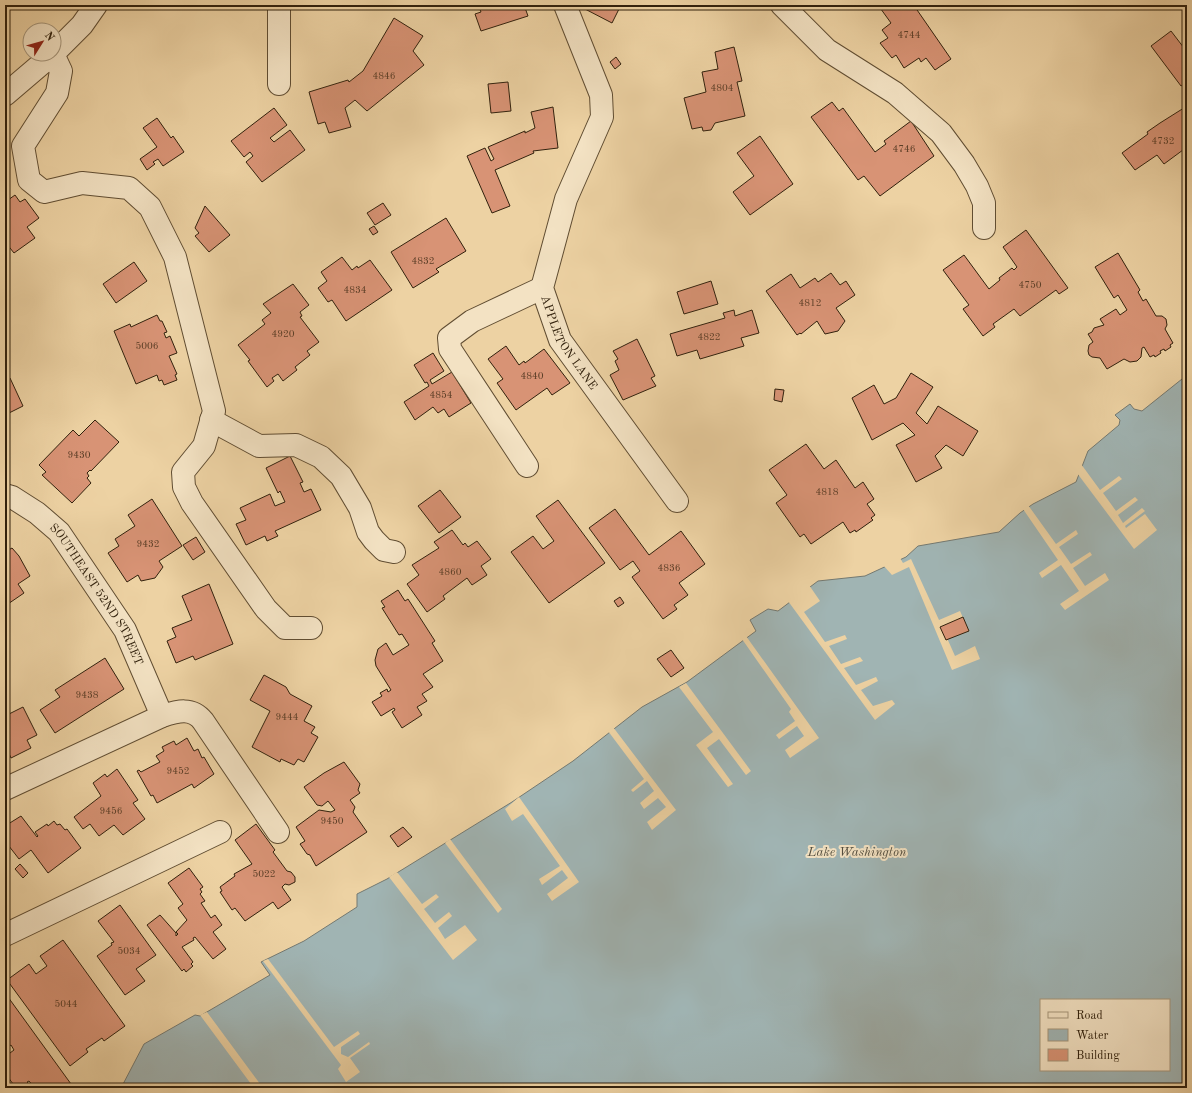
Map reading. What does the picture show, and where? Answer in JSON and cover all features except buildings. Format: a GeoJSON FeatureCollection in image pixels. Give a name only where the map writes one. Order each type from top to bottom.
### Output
{"type":"FeatureCollection","features":[{"type":"Feature","properties":{"kind":"street"},"geometry":{"type":"LineString","coordinates":[[62,45],[82,25],[96,5]]}},
{"type":"Feature","properties":{"kind":"street"},"geometry":{"type":"LineString","coordinates":[[279,5],[279,84]]}},
{"type":"Feature","properties":{"kind":"street","name":"APPLETON LANE"},"geometry":{"type":"LineString","coordinates":[[565,5],[601,96],[602,117],[566,199],[542,288],[560,340],[677,501]]}},
{"type":"Feature","properties":{"kind":"street"},"geometry":{"type":"LineString","coordinates":[[782,5],[827,50],[895,93],[941,133],[964,164],[977,186],[984,203],[984,228]]}},
{"type":"Feature","properties":{"kind":"street"},"geometry":{"type":"LineString","coordinates":[[5,95],[44,62]]}},
{"type":"Feature","properties":{"kind":"street"},"geometry":{"type":"LineString","coordinates":[[57,62],[61,71],[57,93],[23,146],[29,180],[44,192],[82,183],[129,188],[150,207],[175,257],[214,411],[204,446],[184,472],[184,487],[192,503],[266,609],[285,628],[311,628]]}},
{"type":"Feature","properties":{"kind":"street"},"geometry":{"type":"LineString","coordinates":[[527,466],[450,350],[449,338],[472,321],[542,288]]}},
{"type":"Feature","properties":{"kind":"street"},"geometry":{"type":"LineString","coordinates":[[211,420],[259,446],[296,445],[321,457],[341,476],[360,508],[368,532],[374,540],[384,550],[394,552]]}},
{"type":"Feature","properties":{"kind":"street","name":"SOUTHEAST 52ND STREET"},"geometry":{"type":"LineString","coordinates":[[5,495],[12,497],[37,513],[59,532],[125,630],[162,716]]}},
{"type":"Feature","properties":{"kind":"street"},"geometry":{"type":"LineString","coordinates":[[5,789],[162,716],[178,711],[197,714],[278,832]]}},
{"type":"Feature","properties":{"kind":"street"},"geometry":{"type":"LineString","coordinates":[[5,935],[220,832]]}},
{"type":"Feature","properties":{"kind":"water","name":"Lake Washington"},"geometry":{"type":"Polygon","coordinates":[[[1187,375],[1187,1088],[121,1088],[144,1044],[195,1015],[200,1016],[270,975],[261,962],[304,941],[357,907],[357,894],[387,879],[512,802],[573,761],[642,707],[687,682],[756,631],[750,620],[768,609],[778,611],[818,581],[865,576],[906,557],[918,546],[999,532],[1020,513],[1033,504],[1076,482],[1088,451],[1119,425],[1120,420],[1115,415],[1130,404],[1134,409],[1142,411],[1187,375]]]}},
{"type":"Feature","properties":{"kind":"pier"},"geometry":{"type":"Polygon","coordinates":[[[1081,464],[1100,490],[1119,476],[1122,479],[1103,493],[1116,511],[1135,497],[1138,500],[1118,515],[1123,523],[1142,508],[1145,511],[1125,526],[1126,528],[1145,514],[1157,530],[1134,549],[1077,473],[1081,464]]]}},
{"type":"Feature","properties":{"kind":"pier"},"geometry":{"type":"Polygon","coordinates":[[[1028,505],[1056,544],[1076,530],[1078,534],[1059,547],[1071,564],[1090,552],[1092,555],[1073,568],[1085,586],[1105,573],[1109,580],[1065,610],[1060,604],[1079,591],[1061,565],[1042,578],[1039,573],[1058,560],[1023,509],[1028,505]]]}},
{"type":"Feature","properties":{"kind":"pier"},"geometry":{"type":"Polygon","coordinates":[[[900,558],[903,563],[911,559],[939,620],[960,611],[968,629],[947,638],[955,656],[975,646],[980,659],[952,670],[909,567],[892,575],[883,565],[900,558]]]}},
{"type":"Feature","properties":{"kind":"pier"},"geometry":{"type":"Polygon","coordinates":[[[809,585],[820,601],[804,612],[825,642],[845,635],[847,639],[829,646],[841,664],[860,657],[863,661],[844,668],[856,685],[876,677],[878,681],[861,690],[873,706],[892,700],[895,704],[875,720],[788,601],[809,585]]]}},
{"type":"Feature","properties":{"kind":"pier"},"geometry":{"type":"Polygon","coordinates":[[[746,636],[819,738],[790,758],[785,750],[804,736],[797,726],[779,739],[776,735],[795,721],[789,712],[791,709],[742,639],[746,636]]]}},
{"type":"Feature","properties":{"kind":"pier"},"geometry":{"type":"Polygon","coordinates":[[[686,683],[751,771],[746,775],[719,739],[707,748],[733,784],[728,787],[696,745],[713,732],[679,687],[686,683]]]}},
{"type":"Feature","properties":{"kind":"pier"},"geometry":{"type":"Polygon","coordinates":[[[613,727],[676,810],[652,830],[647,822],[666,807],[658,798],[644,809],[640,803],[654,791],[647,781],[633,792],[631,790],[644,779],[608,731],[613,727]]]}},
{"type":"Feature","properties":{"kind":"pier"},"geometry":{"type":"Polygon","coordinates":[[[519,797],[579,882],[552,901],[547,894],[568,878],[562,870],[542,885],[539,879],[560,866],[523,814],[512,821],[505,809],[519,797]]]}},
{"type":"Feature","properties":{"kind":"pier"},"geometry":{"type":"Polygon","coordinates":[[[450,839],[502,909],[498,913],[445,843],[450,839]]]}},
{"type":"Feature","properties":{"kind":"pier"},"geometry":{"type":"Polygon","coordinates":[[[397,872],[422,904],[436,894],[439,897],[424,909],[435,923],[449,912],[452,916],[438,928],[445,939],[465,925],[477,940],[453,960],[389,877],[397,872]]]}},
{"type":"Feature","properties":{"kind":"pier"},"geometry":{"type":"Polygon","coordinates":[[[268,959],[334,1047],[358,1031],[360,1034],[341,1047],[341,1054],[348,1057],[369,1042],[370,1044],[350,1058],[360,1072],[346,1082],[338,1069],[341,1065],[263,961],[268,959]]]}},
{"type":"Feature","properties":{"kind":"pier"},"geometry":{"type":"Polygon","coordinates":[[[207,1012],[263,1088],[254,1088],[200,1015],[207,1012]]]}}]}
